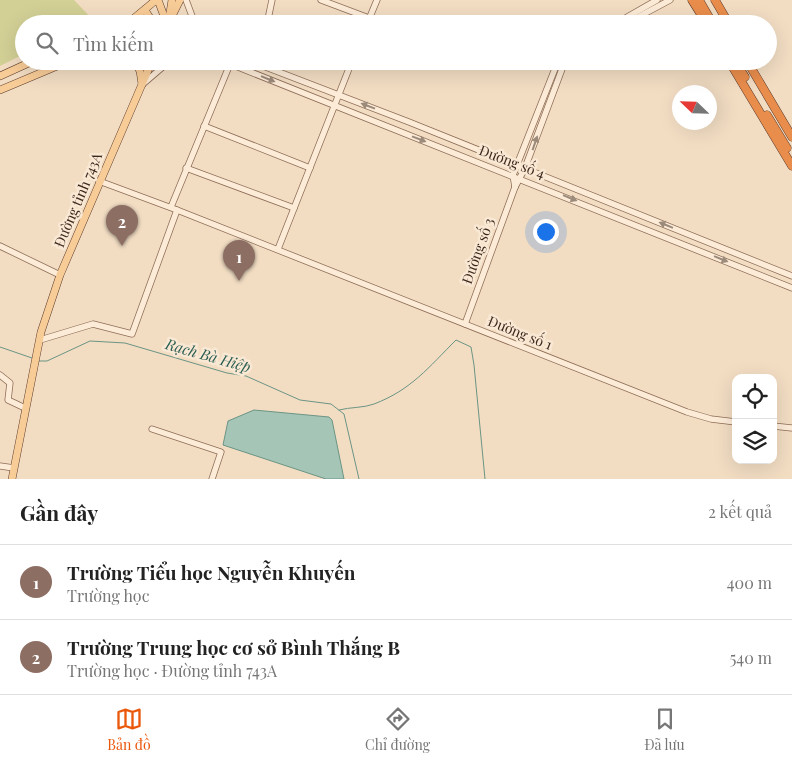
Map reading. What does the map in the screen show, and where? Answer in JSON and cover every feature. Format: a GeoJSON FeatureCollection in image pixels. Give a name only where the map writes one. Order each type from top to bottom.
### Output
{"type":"FeatureCollection","features":[{"type":"Feature","properties":{"kind":"highway"},"geometry":{"type":"LineString","coordinates":[[692,0],[701,15]]}},
{"type":"Feature","properties":{"kind":"highway"},"geometry":{"type":"LineString","coordinates":[[699,0],[708,15]]}},
{"type":"Feature","properties":{"kind":"highway"},"geometry":{"type":"LineString","coordinates":[[710,0],[719,15]]}},
{"type":"Feature","properties":{"kind":"highway"},"geometry":{"type":"LineString","coordinates":[[715,0],[724,15]]}},
{"type":"Feature","properties":{"kind":"highway"},"geometry":{"type":"LineString","coordinates":[[734,70],[792,166]]}},
{"type":"Feature","properties":{"kind":"highway"},"geometry":{"type":"LineString","coordinates":[[740,70],[792,156]]}},
{"type":"Feature","properties":{"kind":"highway"},"geometry":{"type":"LineString","coordinates":[[751,70],[792,137]]}},
{"type":"Feature","properties":{"kind":"highway"},"geometry":{"type":"LineString","coordinates":[[757,70],[792,127]]}},
{"type":"Feature","properties":{"kind":"main road"},"geometry":{"type":"LineString","coordinates":[[139,15],[158,0],[164,15]]}},
{"type":"Feature","properties":{"kind":"main road"},"geometry":{"type":"LineString","coordinates":[[167,15],[167,9],[171,0]]}},
{"type":"Feature","properties":{"kind":"main road"},"geometry":{"type":"LineString","coordinates":[[172,15],[180,0]]}},
{"type":"Feature","properties":{"kind":"main road"},"geometry":{"type":"LineString","coordinates":[[145,10],[148,15]]}},
{"type":"Feature","properties":{"kind":"main road"},"geometry":{"type":"LineString","coordinates":[[0,76],[15,69]]}},
{"type":"Feature","properties":{"kind":"main road"},"geometry":{"type":"LineString","coordinates":[[0,90],[48,70]]}},
{"type":"Feature","properties":{"kind":"main road"},"geometry":{"type":"LineString","coordinates":[[139,70],[142,84]]}},
{"type":"Feature","properties":{"kind":"main road","name":"Đường tỉnh 743A"},"geometry":{"type":"LineString","coordinates":[[25,408],[40,340],[60,275],[148,70]]}},
{"type":"Feature","properties":{"kind":"main road"},"geometry":{"type":"LineString","coordinates":[[12,479],[25,408]]}},
{"type":"Feature","properties":{"kind":"street"},"geometry":{"type":"LineString","coordinates":[[186,0],[192,15]]}},
{"type":"Feature","properties":{"kind":"street"},"geometry":{"type":"LineString","coordinates":[[271,15],[272,0]]}},
{"type":"Feature","properties":{"kind":"street"},"geometry":{"type":"LineString","coordinates":[[321,0],[355,15]]}},
{"type":"Feature","properties":{"kind":"street"},"geometry":{"type":"LineString","coordinates":[[371,15],[377,0]]}},
{"type":"Feature","properties":{"kind":"street"},"geometry":{"type":"LineString","coordinates":[[630,15],[656,0]]}},
{"type":"Feature","properties":{"kind":"street"},"geometry":{"type":"LineString","coordinates":[[642,15],[670,0]]}},
{"type":"Feature","properties":{"kind":"street"},"geometry":{"type":"LineString","coordinates":[[142,84],[159,70]]}},
{"type":"Feature","properties":{"kind":"street"},"geometry":{"type":"LineString","coordinates":[[171,207],[227,70]]}},
{"type":"Feature","properties":{"kind":"street","name":"Đường số 4"},"geometry":{"type":"LineString","coordinates":[[247,70],[792,288]]}},
{"type":"Feature","properties":{"kind":"street","name":"Đường số 4"},"geometry":{"type":"LineString","coordinates":[[274,70],[525,168],[792,276]]}},
{"type":"Feature","properties":{"kind":"street"},"geometry":{"type":"LineString","coordinates":[[278,249],[349,70]]}},
{"type":"Feature","properties":{"kind":"street"},"geometry":{"type":"LineString","coordinates":[[515,187],[512,175],[554,70]]}},
{"type":"Feature","properties":{"kind":"street","name":"Đường số 3"},"geometry":{"type":"LineString","coordinates":[[465,324],[515,187],[525,168],[562,70]]}},
{"type":"Feature","properties":{"kind":"street"},"geometry":{"type":"LineString","coordinates":[[204,126],[310,168]]}},
{"type":"Feature","properties":{"kind":"street"},"geometry":{"type":"LineString","coordinates":[[186,168],[294,208]]}},
{"type":"Feature","properties":{"kind":"street","name":"Đường số 1"},"geometry":{"type":"LineString","coordinates":[[99,181],[278,249],[687,412],[711,419],[732,422]]}},
{"type":"Feature","properties":{"kind":"street"},"geometry":{"type":"LineString","coordinates":[[40,340],[93,324],[132,334],[177,210]]}},
{"type":"Feature","properties":{"kind":"street"},"geometry":{"type":"LineString","coordinates":[[0,246],[60,275]]}},
{"type":"Feature","properties":{"kind":"street"},"geometry":{"type":"LineString","coordinates":[[0,376],[10,383],[8,408]]}},
{"type":"Feature","properties":{"kind":"street"},"geometry":{"type":"LineString","coordinates":[[8,400],[25,408]]}},
{"type":"Feature","properties":{"kind":"street"},"geometry":{"type":"LineString","coordinates":[[777,426],[792,428]]}},
{"type":"Feature","properties":{"kind":"street"},"geometry":{"type":"LineString","coordinates":[[152,429],[221,452],[212,479]]}},
{"type":"Feature","properties":{"kind":"street"},"geometry":{"type":"LineString","coordinates":[[0,466],[14,468]]}},
{"type":"Feature","properties":{"kind":"shaded area"},"geometry":{"type":"Polygon","coordinates":[[[0,0],[74,0],[88,15],[15,15],[15,58],[0,66],[0,0]]]}},
{"type":"Feature","properties":{"kind":"shaded area"},"geometry":{"type":"Polygon","coordinates":[[[254,410],[329,417],[332,420],[344,479],[326,479],[223,445],[228,421],[254,410]]]}},
{"type":"Feature","properties":{"kind":"waterway"},"geometry":{"type":"LineString","coordinates":[[339,410],[370,405],[399,392],[419,377],[456,340],[471,347],[485,479]]}},
{"type":"Feature","properties":{"kind":"waterway","name":"Rạch Bà Hiệp"},"geometry":{"type":"LineString","coordinates":[[38,361],[47,361],[90,341],[125,343],[227,373],[246,376],[300,400],[331,404],[344,414],[359,479]]}},
{"type":"Feature","properties":{"kind":"waterway","name":"Rạch Bà Hiệp"},"geometry":{"type":"LineString","coordinates":[[0,347],[32,358]]}},
{"type":"Feature","properties":{"kind":"place","name":"Trường Trung học cơ sở Bình Thắng B"},"geometry":{"type":"Point","coordinates":[122,246]}},
{"type":"Feature","properties":{"kind":"place","name":"Trường Tiểu học Nguyễn Khuyến"},"geometry":{"type":"Point","coordinates":[239,281]}}]}
